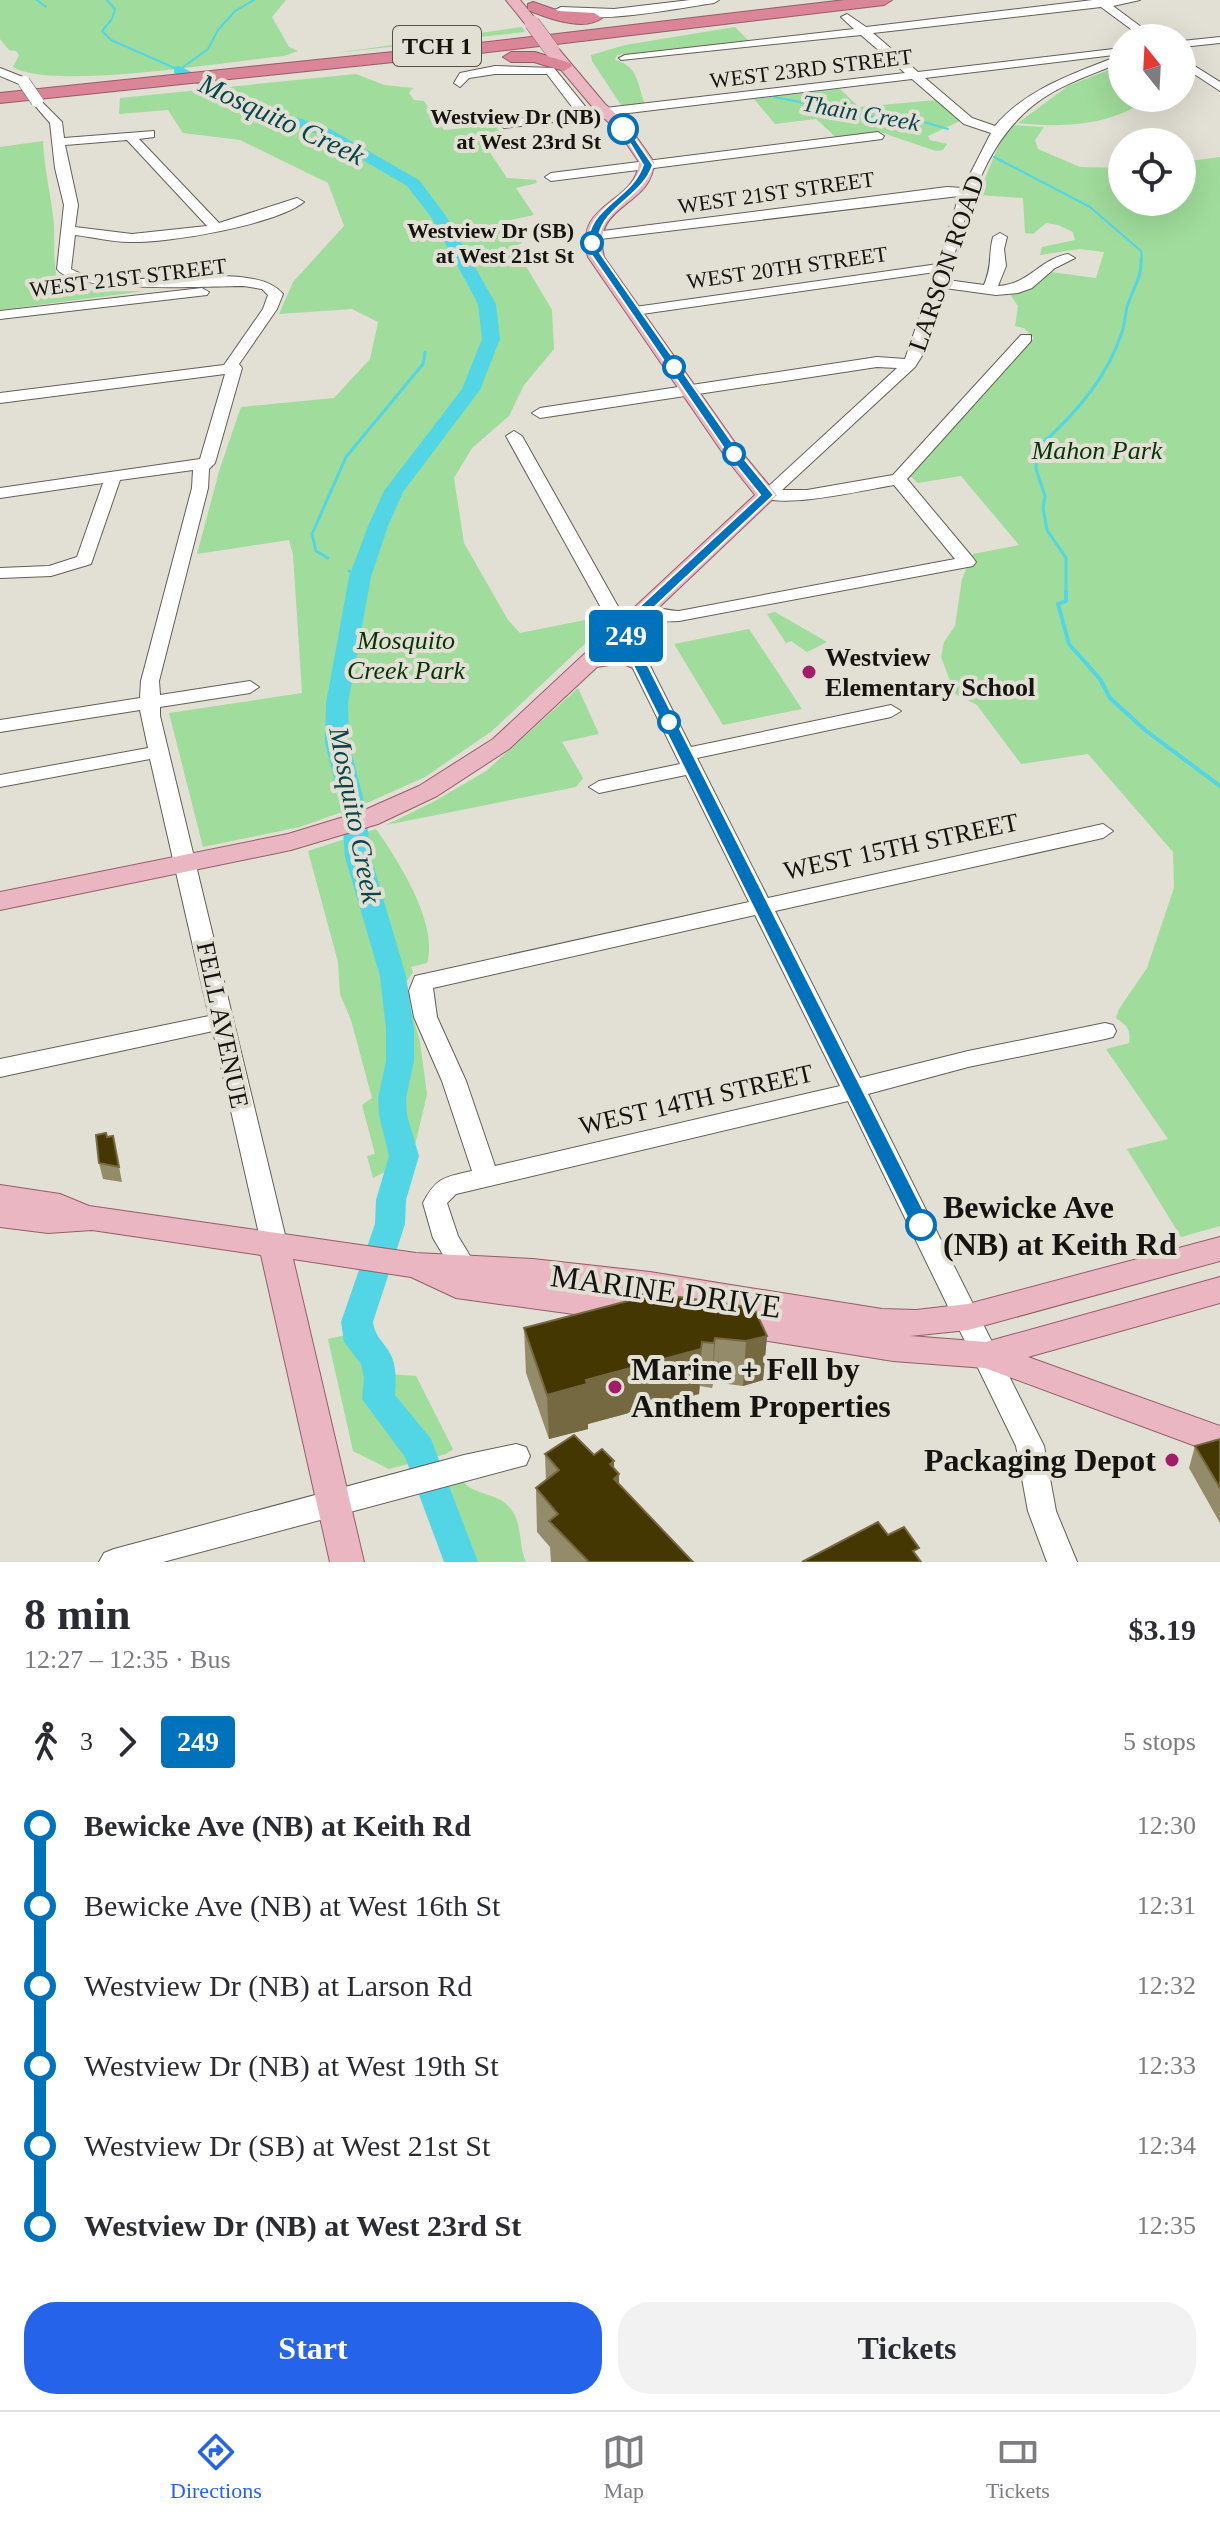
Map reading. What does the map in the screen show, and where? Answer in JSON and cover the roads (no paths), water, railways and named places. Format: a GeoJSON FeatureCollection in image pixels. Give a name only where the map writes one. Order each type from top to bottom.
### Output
{"type":"FeatureCollection","features":[{"type":"Feature","properties":{"kind":"highway"},"geometry":{"type":"LineString","coordinates":[[510,26],[534,13],[594,18],[768,0]]}},
{"type":"Feature","properties":{"kind":"highway","name":"TCH 1"},"geometry":{"type":"LineString","coordinates":[[290,65],[825,0]]}},
{"type":"Feature","properties":{"kind":"highway"},"geometry":{"type":"LineString","coordinates":[[479,58],[617,42],[885,0]]}},
{"type":"Feature","properties":{"kind":"highway","name":"TCH 1"},"geometry":{"type":"LineString","coordinates":[[0,98],[192,72],[290,65],[885,0]]}},
{"type":"Feature","properties":{"kind":"highway"},"geometry":{"type":"LineString","coordinates":[[290,65],[439,35]]}},
{"type":"Feature","properties":{"kind":"highway"},"geometry":{"type":"LineString","coordinates":[[105,85],[290,65],[535,57],[579,61],[617,42]]}},
{"type":"Feature","properties":{"kind":"highway","name":"TCH 1"},"geometry":{"type":"LineString","coordinates":[[0,92],[105,85]]}},
{"type":"Feature","properties":{"kind":"main road"},"geometry":{"type":"LineString","coordinates":[[513,0],[534,13],[559,49],[579,61],[600,107],[611,112],[644,157],[648,165],[644,178],[596,223],[592,236],[596,257],[756,485],[767,495]]}},
{"type":"Feature","properties":{"kind":"main road","name":"LARSON ROAD"},"geometry":{"type":"LineString","coordinates":[[0,901],[186,865],[328,832],[369,818],[428,791],[469,768],[501,744],[767,495]]}},
{"type":"Feature","properties":{"kind":"main road"},"geometry":{"type":"LineString","coordinates":[[590,661],[624,656],[640,664]]}},
{"type":"Feature","properties":{"kind":"main road","name":"MARINE DRIVE"},"geometry":{"type":"LineString","coordinates":[[0,1197],[60,1206],[92,1218]]}},
{"type":"Feature","properties":{"kind":"main road","name":"MARINE DRIVE"},"geometry":{"type":"LineString","coordinates":[[0,1215],[48,1221],[92,1218],[416,1265],[463,1266],[640,1284],[882,1322],[916,1323],[968,1317],[1220,1249]]}},
{"type":"Feature","properties":{"kind":"main road","name":"FELL AVENUE"},"geometry":{"type":"LineString","coordinates":[[274,1243],[347,1562]]}},
{"type":"Feature","properties":{"kind":"main road","name":"MARINE DRIVE"},"geometry":{"type":"LineString","coordinates":[[416,1265],[456,1285],[579,1304],[682,1314],[893,1348],[986,1355]]}},
{"type":"Feature","properties":{"kind":"main road"},"geometry":{"type":"LineString","coordinates":[[986,1355],[1220,1290]]}},
{"type":"Feature","properties":{"kind":"main road","name":"MARINE DRIVE"},"geometry":{"type":"LineString","coordinates":[[916,1323],[986,1355]]}},
{"type":"Feature","properties":{"kind":"main road"},"geometry":{"type":"LineString","coordinates":[[986,1355],[1220,1441]]}},
{"type":"Feature","properties":{"kind":"street"},"geometry":{"type":"LineString","coordinates":[[561,10],[573,13],[623,10],[714,0]]}},
{"type":"Feature","properties":{"kind":"street"},"geometry":{"type":"LineString","coordinates":[[625,58],[1135,0]]}},
{"type":"Feature","properties":{"kind":"street"},"geometry":{"type":"LineString","coordinates":[[1100,2],[1131,24]]}},
{"type":"Feature","properties":{"kind":"street"},"geometry":{"type":"LineString","coordinates":[[847,17],[968,121],[976,127],[999,131]]}},
{"type":"Feature","properties":{"kind":"street"},"geometry":{"type":"LineString","coordinates":[[1196,43],[1220,40]]}},
{"type":"Feature","properties":{"kind":"street","name":"WEST 23RD STREET"},"geometry":{"type":"LineString","coordinates":[[504,124],[1108,53]]}},
{"type":"Feature","properties":{"kind":"street","name":"LARSON ROAD"},"geometry":{"type":"LineString","coordinates":[[767,495],[910,364],[918,351],[967,192],[999,131],[1027,103],[1050,88],[1108,65]]}},
{"type":"Feature","properties":{"kind":"street"},"geometry":{"type":"LineString","coordinates":[[460,83],[464,75],[484,71],[550,70],[585,115]]}},
{"type":"Feature","properties":{"kind":"street"},"geometry":{"type":"LineString","coordinates":[[1196,71],[1220,87]]}},
{"type":"Feature","properties":{"kind":"street"},"geometry":{"type":"LineString","coordinates":[[0,72],[24,82],[53,117],[71,205],[64,269],[75,278],[261,284]]}},
{"type":"Feature","properties":{"kind":"street"},"geometry":{"type":"LineString","coordinates":[[59,142],[150,134]]}},
{"type":"Feature","properties":{"kind":"street"},"geometry":{"type":"LineString","coordinates":[[130,136],[216,227]]}},
{"type":"Feature","properties":{"kind":"street"},"geometry":{"type":"LineString","coordinates":[[551,177],[878,136]]}},
{"type":"Feature","properties":{"kind":"street","name":"WEST 21ST STREET"},"geometry":{"type":"LineString","coordinates":[[592,236],[947,191],[967,192]]}},
{"type":"Feature","properties":{"kind":"street"},"geometry":{"type":"LineString","coordinates":[[70,231],[131,238],[216,227],[261,216],[297,202]]}},
{"type":"Feature","properties":{"kind":"street"},"geometry":{"type":"LineString","coordinates":[[990,289],[999,266],[997,249],[1000,237]]}},
{"type":"Feature","properties":{"kind":"street"},"geometry":{"type":"LineString","coordinates":[[939,283],[990,289],[1025,286],[1052,261],[1068,258]]}},
{"type":"Feature","properties":{"kind":"street","name":"WEST 20TH STREET"},"geometry":{"type":"LineString","coordinates":[[635,311],[944,267]]}},
{"type":"Feature","properties":{"kind":"street","name":"WEST 21ST STREET"},"geometry":{"type":"LineString","coordinates":[[0,315],[261,284]]}},
{"type":"Feature","properties":{"kind":"street","name":"FELL AVENUE"},"geometry":{"type":"LineString","coordinates":[[261,284],[274,290],[276,298],[243,349],[241,362],[234,368],[207,463],[211,467],[209,476],[200,488],[153,667],[149,702],[158,752],[274,1243]]}},
{"type":"Feature","properties":{"kind":"street"},"geometry":{"type":"LineString","coordinates":[[767,495],[807,495],[898,479],[1026,338]]}},
{"type":"Feature","properties":{"kind":"street"},"geometry":{"type":"LineString","coordinates":[[540,413],[877,362],[910,364]]}},
{"type":"Feature","properties":{"kind":"street"},"geometry":{"type":"LineString","coordinates":[[0,398],[234,368]]}},
{"type":"Feature","properties":{"kind":"street"},"geometry":{"type":"LineString","coordinates":[[514,436],[640,664],[1023,1428],[1042,1511],[1062,1562]]}},
{"type":"Feature","properties":{"kind":"street"},"geometry":{"type":"LineString","coordinates":[[0,493],[207,463]]}},
{"type":"Feature","properties":{"kind":"street"},"geometry":{"type":"LineString","coordinates":[[0,573],[51,571],[85,560],[114,475]]}},
{"type":"Feature","properties":{"kind":"street"},"geometry":{"type":"LineString","coordinates":[[648,606],[662,617],[967,562],[898,479]]}},
{"type":"Feature","properties":{"kind":"street"},"geometry":{"type":"LineString","coordinates":[[0,726],[250,687]]}},
{"type":"Feature","properties":{"kind":"street"},"geometry":{"type":"LineString","coordinates":[[599,787],[688,761],[891,711]]}},
{"type":"Feature","properties":{"kind":"street"},"geometry":{"type":"LineString","coordinates":[[0,781],[158,752]]}},
{"type":"Feature","properties":{"kind":"street","name":"WEST 15TH STREET"},"geometry":{"type":"LineString","coordinates":[[486,1176],[452,1076],[438,1049],[420,996],[420,986],[430,980],[1103,831]]}},
{"type":"Feature","properties":{"kind":"street"},"geometry":{"type":"LineString","coordinates":[[0,1068],[223,1021]]}},
{"type":"Feature","properties":{"kind":"street","name":"WEST 14TH STREET"},"geometry":{"type":"LineString","coordinates":[[463,1266],[446,1238],[435,1203],[449,1186],[853,1090],[968,1059],[1105,1031]]}},
{"type":"Feature","properties":{"kind":"street"},"geometry":{"type":"LineString","coordinates":[[114,1562],[516,1456]]}},
{"type":"Feature","properties":{"kind":"waterway"},"geometry":{"type":"LineString","coordinates":[[37,0],[46,7]]}},
{"type":"Feature","properties":{"kind":"waterway","name":"Mosquito Creek"},"geometry":{"type":"LineString","coordinates":[[107,0],[115,9],[112,19],[102,31],[111,40],[179,70],[208,49],[218,30],[235,11],[254,0]]}},
{"type":"Feature","properties":{"kind":"waterway","name":"Mosquito Creek"},"geometry":{"type":"LineString","coordinates":[[179,70],[259,109],[325,132],[413,183],[438,216],[487,304],[491,339],[471,390],[394,491],[378,526],[360,577],[337,703],[337,743],[353,805],[358,857],[393,976],[400,1029],[400,1061],[392,1098],[393,1115],[404,1156],[391,1200],[390,1224],[357,1322],[360,1342],[376,1358],[380,1378],[378,1399],[419,1449],[461,1562]]}},
{"type":"Feature","properties":{"kind":"waterway","name":"Thain Creek"},"geometry":{"type":"LineString","coordinates":[[774,97],[886,119],[924,122],[948,129]]}},
{"type":"Feature","properties":{"kind":"waterway","name":"Thain Creek"},"geometry":{"type":"LineString","coordinates":[[994,157],[1090,207],[1141,251],[1142,261]]}},
{"type":"Feature","properties":{"kind":"waterway","name":"Thain Creek"},"geometry":{"type":"LineString","coordinates":[[1141,259],[1140,272],[1116,349],[1098,381],[1076,410],[1037,448],[1036,469],[1045,496],[1043,508],[1047,530],[1066,558],[1066,601],[1058,604],[1069,644],[1100,679],[1110,698],[1145,730],[1220,786]]}},
{"type":"Feature","properties":{"kind":"waterway"},"geometry":{"type":"LineString","coordinates":[[328,558],[316,551],[312,534],[346,457],[423,364],[425,352]]}},
{"type":"Feature","properties":{"kind":"waterway"},"geometry":{"type":"LineString","coordinates":[[349,571],[360,577]]}},
{"type":"Feature","properties":{"kind":"place","name":"Westview Dr (NB) at West 23rd St"},"geometry":{"type":"Point","coordinates":[623,129]}},
{"type":"Feature","properties":{"kind":"place","name":"Westview Dr (SB) at West 21st St"},"geometry":{"type":"Point","coordinates":[592,243]}},
{"type":"Feature","properties":{"kind":"place","name":"Westview Elementary School"},"geometry":{"type":"Point","coordinates":[809,672]}},
{"type":"Feature","properties":{"kind":"place","name":"Bewicke Ave (NB) at Keith Rd"},"geometry":{"type":"Point","coordinates":[921,1225]}},
{"type":"Feature","properties":{"kind":"place","name":"Marine + Fell by Anthem Properties"},"geometry":{"type":"Point","coordinates":[615,1387]}},
{"type":"Feature","properties":{"kind":"place","name":"Packaging Depot"},"geometry":{"type":"Point","coordinates":[1172,1460]}},
{"type":"Feature","properties":{"kind":"park label","name":"Mahon Park"},"geometry":{"type":"Point","coordinates":[1097,450]}},
{"type":"Feature","properties":{"kind":"park label","name":"Mosquito Creek Park"},"geometry":{"type":"Point","coordinates":[406,655]}}]}
